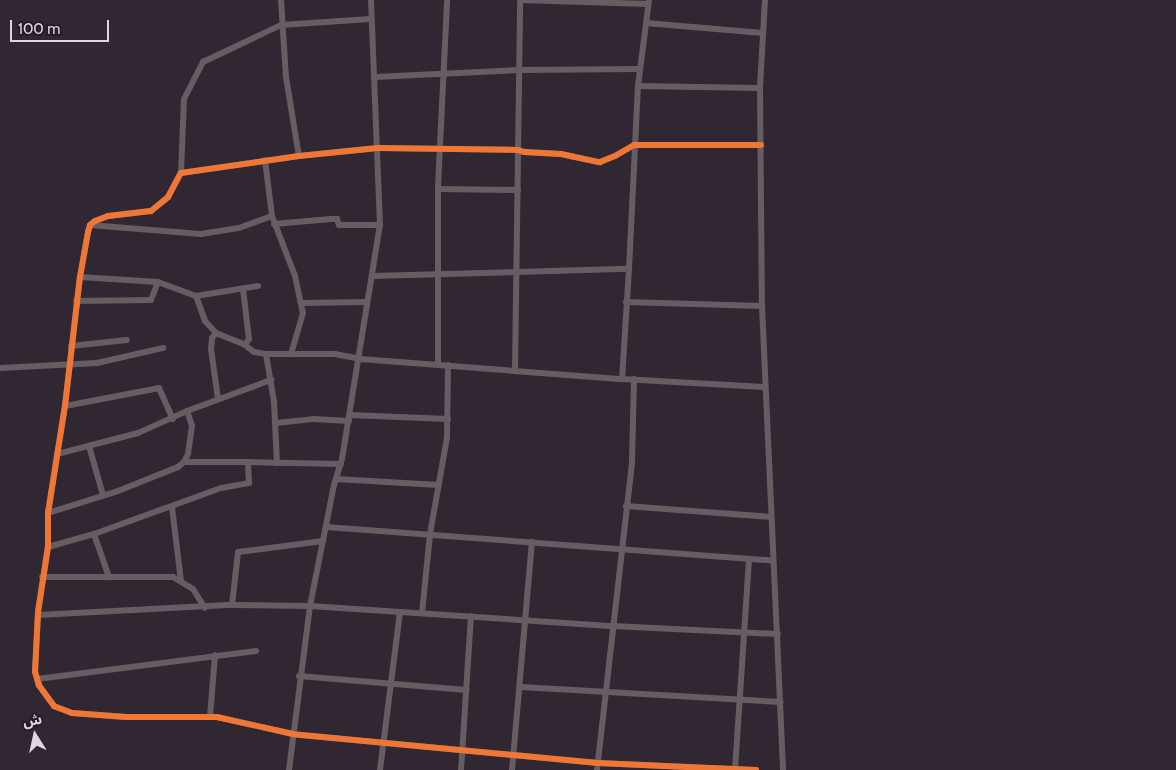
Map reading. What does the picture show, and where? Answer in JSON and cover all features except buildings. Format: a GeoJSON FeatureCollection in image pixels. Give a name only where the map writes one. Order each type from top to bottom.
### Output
{"type":"FeatureCollection","features":[{"type":"Feature","properties":{"kind":"street"},"geometry":{"type":"LineString","coordinates":[[281,0],[281,25],[286,77],[299,156]]}},
{"type":"Feature","properties":{"kind":"street"},"geometry":{"type":"LineString","coordinates":[[289,770],[299,676],[310,606],[336,480],[342,464],[380,225],[375,77],[370,19],[371,0]]}},
{"type":"Feature","properties":{"kind":"street"},"geometry":{"type":"LineString","coordinates":[[438,364],[438,189],[447,0]]}},
{"type":"Feature","properties":{"kind":"street"},"geometry":{"type":"LineString","coordinates":[[515,370],[520,0],[648,2],[638,86],[630,269],[626,302],[622,378]]}},
{"type":"Feature","properties":{"kind":"street"},"geometry":{"type":"LineString","coordinates":[[765,0],[760,88],[762,306],[764,387],[778,634],[783,770]]}},
{"type":"Feature","properties":{"kind":"street"},"geometry":{"type":"LineString","coordinates":[[370,19],[281,25],[209,58],[201,65],[184,98],[181,173],[168,197],[151,211],[102,218],[90,225],[76,301],[65,406],[48,513],[48,547],[42,577],[38,615],[37,679],[49,701],[64,712],[126,717],[210,717],[234,720],[293,734],[513,754],[597,767],[756,770]]}},
{"type":"Feature","properties":{"kind":"street"},"geometry":{"type":"LineString","coordinates":[[646,24],[763,33]]}},
{"type":"Feature","properties":{"kind":"street"},"geometry":{"type":"LineString","coordinates":[[375,77],[443,72],[640,69]]}},
{"type":"Feature","properties":{"kind":"street"},"geometry":{"type":"LineString","coordinates":[[638,86],[760,88]]}},
{"type":"Feature","properties":{"kind":"street"},"geometry":{"type":"LineString","coordinates":[[181,173],[265,160],[378,148],[518,150],[561,154],[600,162],[634,145],[761,145]]}},
{"type":"Feature","properties":{"kind":"street"},"geometry":{"type":"LineString","coordinates":[[265,160],[274,224],[290,262],[302,303],[302,321],[291,354]]}},
{"type":"Feature","properties":{"kind":"street"},"geometry":{"type":"LineString","coordinates":[[438,189],[518,190]]}},
{"type":"Feature","properties":{"kind":"street"},"geometry":{"type":"LineString","coordinates":[[90,225],[201,234],[239,228],[272,216]]}},
{"type":"Feature","properties":{"kind":"street"},"geometry":{"type":"LineString","coordinates":[[274,224],[337,219],[339,225],[380,225]]}},
{"type":"Feature","properties":{"kind":"street"},"geometry":{"type":"LineString","coordinates":[[372,276],[630,269]]}},
{"type":"Feature","properties":{"kind":"street"},"geometry":{"type":"LineString","coordinates":[[80,277],[158,282],[196,296],[258,286]]}},
{"type":"Feature","properties":{"kind":"street"},"geometry":{"type":"LineString","coordinates":[[76,301],[151,300],[158,282]]}},
{"type":"Feature","properties":{"kind":"street"},"geometry":{"type":"LineString","coordinates":[[243,289],[249,339],[245,345]]}},
{"type":"Feature","properties":{"kind":"street"},"geometry":{"type":"LineString","coordinates":[[196,296],[206,321],[216,333],[245,345],[254,352],[266,354],[335,354],[360,358],[448,365],[764,387]]}},
{"type":"Feature","properties":{"kind":"street"},"geometry":{"type":"LineString","coordinates":[[302,303],[367,302]]}},
{"type":"Feature","properties":{"kind":"street"},"geometry":{"type":"LineString","coordinates":[[626,302],[762,306]]}},
{"type":"Feature","properties":{"kind":"street"},"geometry":{"type":"LineString","coordinates":[[216,333],[212,338],[211,349],[218,399]]}},
{"type":"Feature","properties":{"kind":"street"},"geometry":{"type":"LineString","coordinates":[[71,346],[127,340]]}},
{"type":"Feature","properties":{"kind":"street"},"geometry":{"type":"LineString","coordinates":[[0,368],[69,366],[103,362],[163,348]]}},
{"type":"Feature","properties":{"kind":"street"},"geometry":{"type":"LineString","coordinates":[[266,354],[276,423],[277,463]]}},
{"type":"Feature","properties":{"kind":"street"},"geometry":{"type":"LineString","coordinates":[[422,613],[430,534],[447,438],[448,365]]}},
{"type":"Feature","properties":{"kind":"street"},"geometry":{"type":"LineString","coordinates":[[597,767],[623,550],[634,438],[634,379]]}},
{"type":"Feature","properties":{"kind":"street"},"geometry":{"type":"LineString","coordinates":[[57,454],[138,433],[218,399],[271,380]]}},
{"type":"Feature","properties":{"kind":"street"},"geometry":{"type":"LineString","coordinates":[[65,406],[158,388],[173,419]]}},
{"type":"Feature","properties":{"kind":"street"},"geometry":{"type":"LineString","coordinates":[[184,462],[193,432],[187,412]]}},
{"type":"Feature","properties":{"kind":"street"},"geometry":{"type":"LineString","coordinates":[[276,423],[350,418],[448,419]]}},
{"type":"Feature","properties":{"kind":"street"},"geometry":{"type":"LineString","coordinates":[[89,446],[103,496]]}},
{"type":"Feature","properties":{"kind":"street"},"geometry":{"type":"LineString","coordinates":[[48,513],[103,496],[173,470],[184,462],[342,464]]}},
{"type":"Feature","properties":{"kind":"street"},"geometry":{"type":"LineString","coordinates":[[48,547],[94,534],[221,488],[249,483],[248,462]]}},
{"type":"Feature","properties":{"kind":"street"},"geometry":{"type":"LineString","coordinates":[[336,480],[439,485]]}},
{"type":"Feature","properties":{"kind":"street"},"geometry":{"type":"LineString","coordinates":[[626,506],[771,517]]}},
{"type":"Feature","properties":{"kind":"street"},"geometry":{"type":"LineString","coordinates":[[172,507],[181,581]]}},
{"type":"Feature","properties":{"kind":"street"},"geometry":{"type":"LineString","coordinates":[[326,527],[774,560]]}},
{"type":"Feature","properties":{"kind":"street"},"geometry":{"type":"LineString","coordinates":[[94,534],[109,577]]}},
{"type":"Feature","properties":{"kind":"street"},"geometry":{"type":"LineString","coordinates":[[232,606],[238,552],[323,542]]}},
{"type":"Feature","properties":{"kind":"street"},"geometry":{"type":"LineString","coordinates":[[512,770],[527,621],[532,542]]}},
{"type":"Feature","properties":{"kind":"street"},"geometry":{"type":"LineString","coordinates":[[735,770],[749,559]]}},
{"type":"Feature","properties":{"kind":"street"},"geometry":{"type":"LineString","coordinates":[[42,577],[168,576],[181,581],[193,589],[205,608]]}},
{"type":"Feature","properties":{"kind":"street"},"geometry":{"type":"LineString","coordinates":[[38,615],[232,606],[310,606],[527,621],[778,634]]}},
{"type":"Feature","properties":{"kind":"street"},"geometry":{"type":"LineString","coordinates":[[380,770],[400,612]]}},
{"type":"Feature","properties":{"kind":"street"},"geometry":{"type":"LineString","coordinates":[[461,770],[471,616]]}},
{"type":"Feature","properties":{"kind":"street"},"geometry":{"type":"LineString","coordinates":[[37,679],[215,655],[256,652]]}},
{"type":"Feature","properties":{"kind":"street"},"geometry":{"type":"LineString","coordinates":[[210,717],[215,655]]}},
{"type":"Feature","properties":{"kind":"street"},"geometry":{"type":"LineString","coordinates":[[299,676],[466,690]]}},
{"type":"Feature","properties":{"kind":"street"},"geometry":{"type":"LineString","coordinates":[[521,687],[781,702]]}},
{"type":"Feature","properties":{"kind":"cycle path"},"geometry":{"type":"LineString","coordinates":[[756,770],[598,763],[293,734],[217,717],[126,717],[72,713],[54,706],[39,685],[35,672],[38,612],[48,547],[48,513],[65,406],[80,277],[88,232],[90,225],[95,221],[108,216],[151,211],[168,197],[181,173],[299,156],[378,148],[518,150],[561,154],[600,162],[634,145],[761,145]]}}]}
